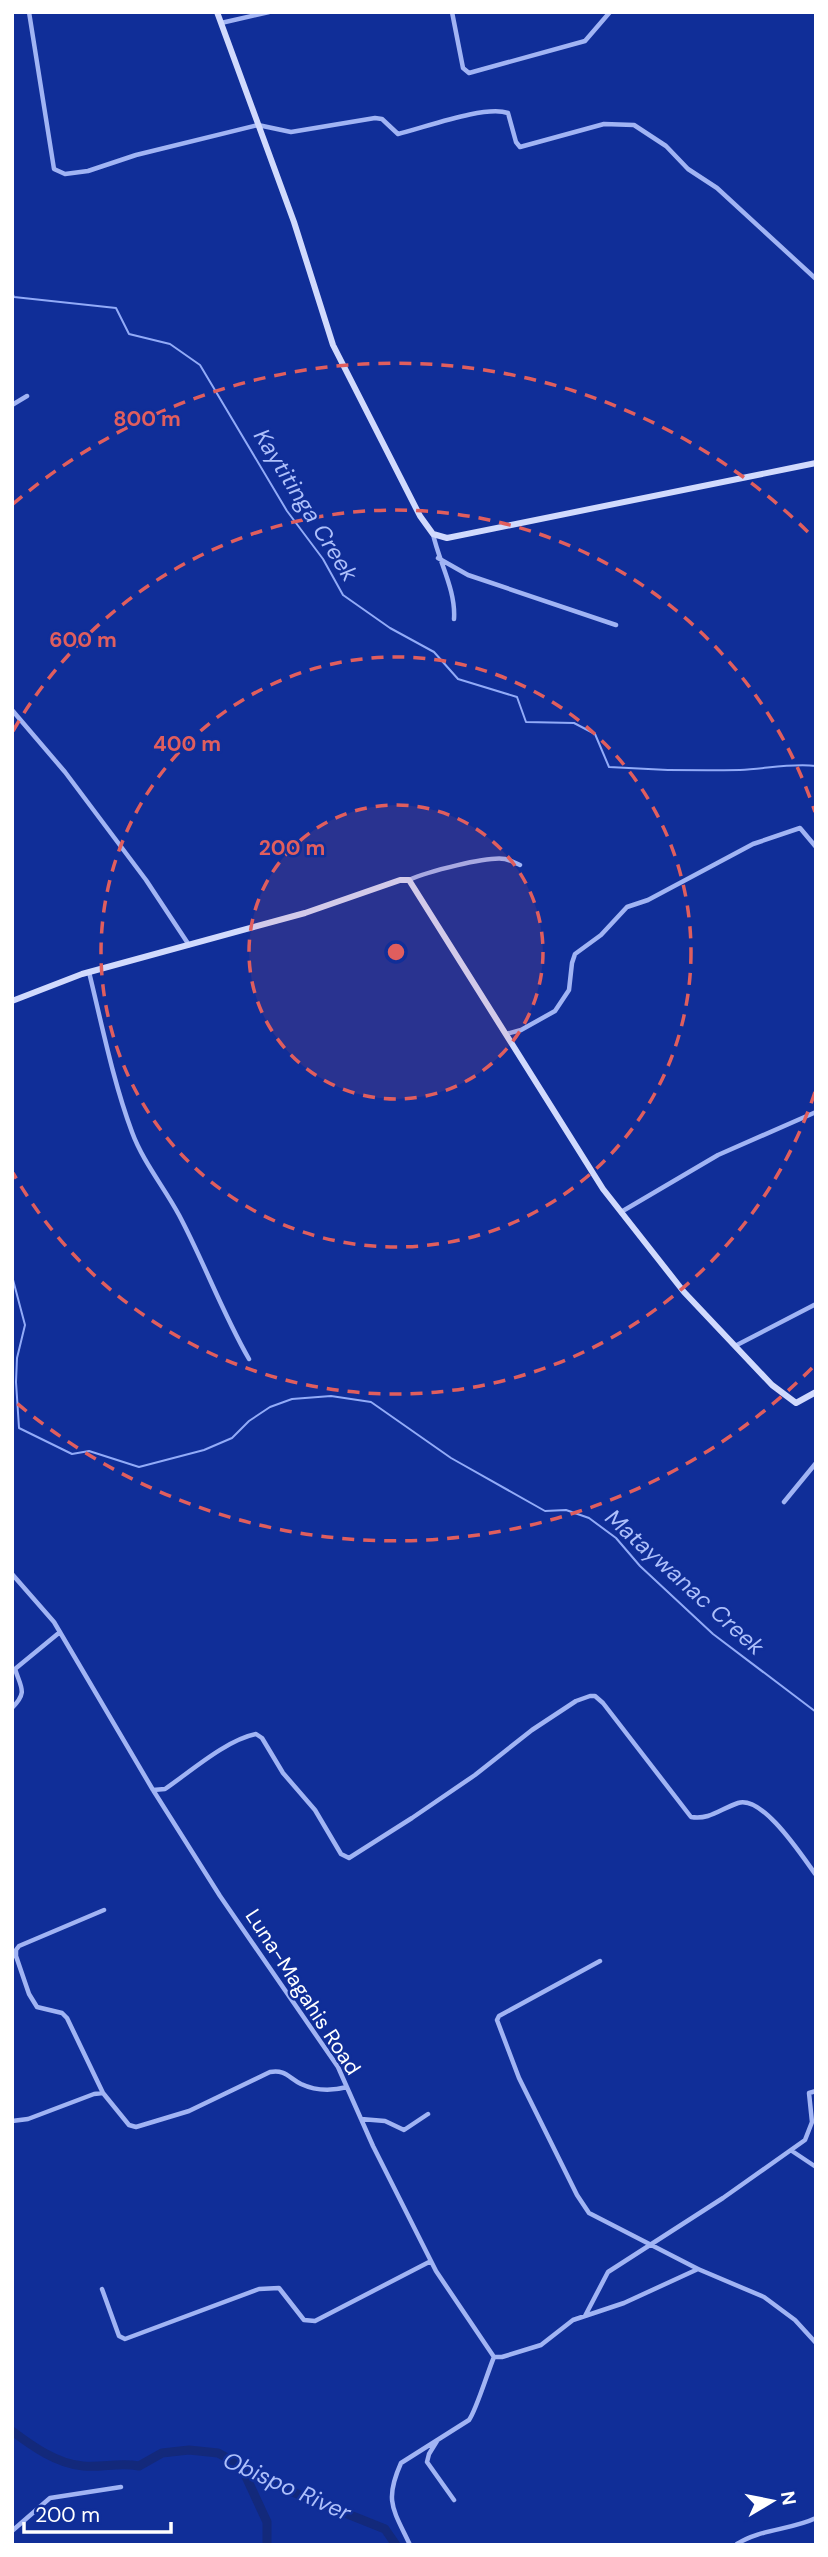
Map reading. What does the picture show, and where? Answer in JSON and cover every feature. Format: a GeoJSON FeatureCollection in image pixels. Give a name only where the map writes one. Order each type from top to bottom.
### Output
{"type":"FeatureCollection","features":[{"type":"Feature","properties":{"kind":"street"},"geometry":{"type":"LineString","coordinates":[[29,12],[54,169],[65,174],[88,171],[160,149],[258,125],[291,132],[382,118],[398,134],[470,115],[502,111],[508,113],[516,142],[520,147],[604,124],[634,125],[666,146],[688,169],[717,188],[816,279]]}},
{"type":"Feature","properties":{"kind":"street"},"geometry":{"type":"LineString","coordinates":[[217,12],[294,222],[333,345],[420,516],[433,534],[438,558],[453,596],[454,619]]}},
{"type":"Feature","properties":{"kind":"street"},"geometry":{"type":"LineString","coordinates":[[221,23],[270,12]]}},
{"type":"Feature","properties":{"kind":"street"},"geometry":{"type":"LineString","coordinates":[[452,12],[463,68],[469,73],[585,41],[610,12]]}},
{"type":"Feature","properties":{"kind":"street"},"geometry":{"type":"LineString","coordinates":[[12,405],[27,396]]}},
{"type":"Feature","properties":{"kind":"street"},"geometry":{"type":"LineString","coordinates":[[433,534],[447,538],[816,463]]}},
{"type":"Feature","properties":{"kind":"street"},"geometry":{"type":"LineString","coordinates":[[438,558],[468,575],[616,625]]}},
{"type":"Feature","properties":{"kind":"street"},"geometry":{"type":"LineString","coordinates":[[12,710],[65,772],[146,880],[189,944]]}},
{"type":"Feature","properties":{"kind":"street"},"geometry":{"type":"LineString","coordinates":[[506,1034],[520,1030],[555,1011],[569,990],[575,954],[601,935],[628,907],[648,900],[753,844],[800,828],[816,846]]}},
{"type":"Feature","properties":{"kind":"street"},"geometry":{"type":"LineString","coordinates":[[12,1001],[89,972],[305,913],[420,874],[495,858],[508,859],[520,865]]}},
{"type":"Feature","properties":{"kind":"street"},"geometry":{"type":"LineString","coordinates":[[408,880],[603,1189],[684,1293],[772,1385],[796,1403],[816,1392]]}},
{"type":"Feature","properties":{"kind":"street"},"geometry":{"type":"LineString","coordinates":[[89,972],[133,1134],[141,1153],[179,1216],[208,1280],[250,1359]]}},
{"type":"Feature","properties":{"kind":"street"},"geometry":{"type":"LineString","coordinates":[[621,1212],[718,1156],[816,1112]]}},
{"type":"Feature","properties":{"kind":"street"},"geometry":{"type":"LineString","coordinates":[[736,1346],[816,1304]]}},
{"type":"Feature","properties":{"kind":"street"},"geometry":{"type":"LineString","coordinates":[[784,1502],[816,1463]]}},
{"type":"Feature","properties":{"kind":"street","name":"Luna-Magahis Road"},"geometry":{"type":"LineString","coordinates":[[12,1574],[54,1622],[153,1790],[220,1896],[338,2067],[431,2260],[494,2357]]}},
{"type":"Feature","properties":{"kind":"street"},"geometry":{"type":"LineString","coordinates":[[12,1708],[23,1694],[15,1669],[60,1632]]}},
{"type":"Feature","properties":{"kind":"street"},"geometry":{"type":"LineString","coordinates":[[153,1790],[165,1789],[226,1747],[256,1734],[262,1738],[283,1773],[315,1810],[341,1854],[349,1858],[475,1775],[532,1730],[576,1701],[595,1696],[691,1817],[706,1818],[739,1803],[748,1802],[758,1806],[777,1825],[816,1875]]}},
{"type":"Feature","properties":{"kind":"street"},"geometry":{"type":"LineString","coordinates":[[104,1910],[19,1946],[14,1956],[37,2007],[62,2013],[67,2018],[103,2094],[129,2125],[136,2127],[189,2112],[278,2070],[303,2085],[331,2091],[347,2087]]}},
{"type":"Feature","properties":{"kind":"street"},"geometry":{"type":"LineString","coordinates":[[600,1961],[499,2016],[497,2020],[519,2078],[577,2195],[589,2213],[698,2269],[764,2297],[796,2320],[816,2343]]}},
{"type":"Feature","properties":{"kind":"street"},"geometry":{"type":"LineString","coordinates":[[584,2316],[608,2272],[723,2198],[805,2140],[813,2122],[809,2093],[816,2091]]}},
{"type":"Feature","properties":{"kind":"street"},"geometry":{"type":"LineString","coordinates":[[12,2121],[28,2119],[94,2094],[103,2094]]}},
{"type":"Feature","properties":{"kind":"street"},"geometry":{"type":"LineString","coordinates":[[361,2119],[385,2121],[404,2130],[428,2114]]}},
{"type":"Feature","properties":{"kind":"street"},"geometry":{"type":"LineString","coordinates":[[792,2151],[816,2167]]}},
{"type":"Feature","properties":{"kind":"street"},"geometry":{"type":"LineString","coordinates":[[102,2289],[119,2336],[125,2339],[270,2287],[279,2288],[304,2320],[315,2321],[431,2260]]}},
{"type":"Feature","properties":{"kind":"street"},"geometry":{"type":"LineString","coordinates":[[410,2545],[391,2502],[390,2492],[401,2463],[469,2420],[494,2357],[541,2345],[573,2320],[624,2303],[698,2269]]}},
{"type":"Feature","properties":{"kind":"street"},"geometry":{"type":"LineString","coordinates":[[440,2437],[427,2462],[454,2500]]}},
{"type":"Feature","properties":{"kind":"street"},"geometry":{"type":"LineString","coordinates":[[12,2531],[50,2498],[121,2487]]}},
{"type":"Feature","properties":{"kind":"street"},"geometry":{"type":"LineString","coordinates":[[737,2544],[747,2538],[816,2518]]}},
{"type":"Feature","properties":{"kind":"waterway","name":"Kaytitinga Creek"},"geometry":{"type":"LineString","coordinates":[[12,292],[14,297],[116,308],[129,334],[170,344],[200,365],[287,511],[323,559],[343,595],[390,628],[434,652],[458,679],[517,697],[526,722],[574,723],[595,734],[609,767],[740,770],[816,766]]}},
{"type":"Feature","properties":{"kind":"waterway","name":"Mataywanac Creek"},"geometry":{"type":"LineString","coordinates":[[12,1276],[25,1325],[17,1358],[19,1428],[72,1454],[89,1451],[139,1467],[204,1450],[232,1438],[249,1421],[270,1407],[292,1399],[331,1396],[371,1402],[451,1458],[545,1511],[566,1510],[589,1518],[616,1538],[640,1566],[713,1634],[816,1712]]}},
{"type":"Feature","properties":{"kind":"waterway","name":"Obispo River"},"geometry":{"type":"LineString","coordinates":[[12,2431],[36,2448],[73,2465],[139,2466],[162,2453],[189,2450],[218,2453],[290,2491],[385,2529],[396,2545]]}},
{"type":"Feature","properties":{"kind":"waterway"},"geometry":{"type":"LineString","coordinates":[[242,2468],[267,2522],[267,2545]]}}]}
